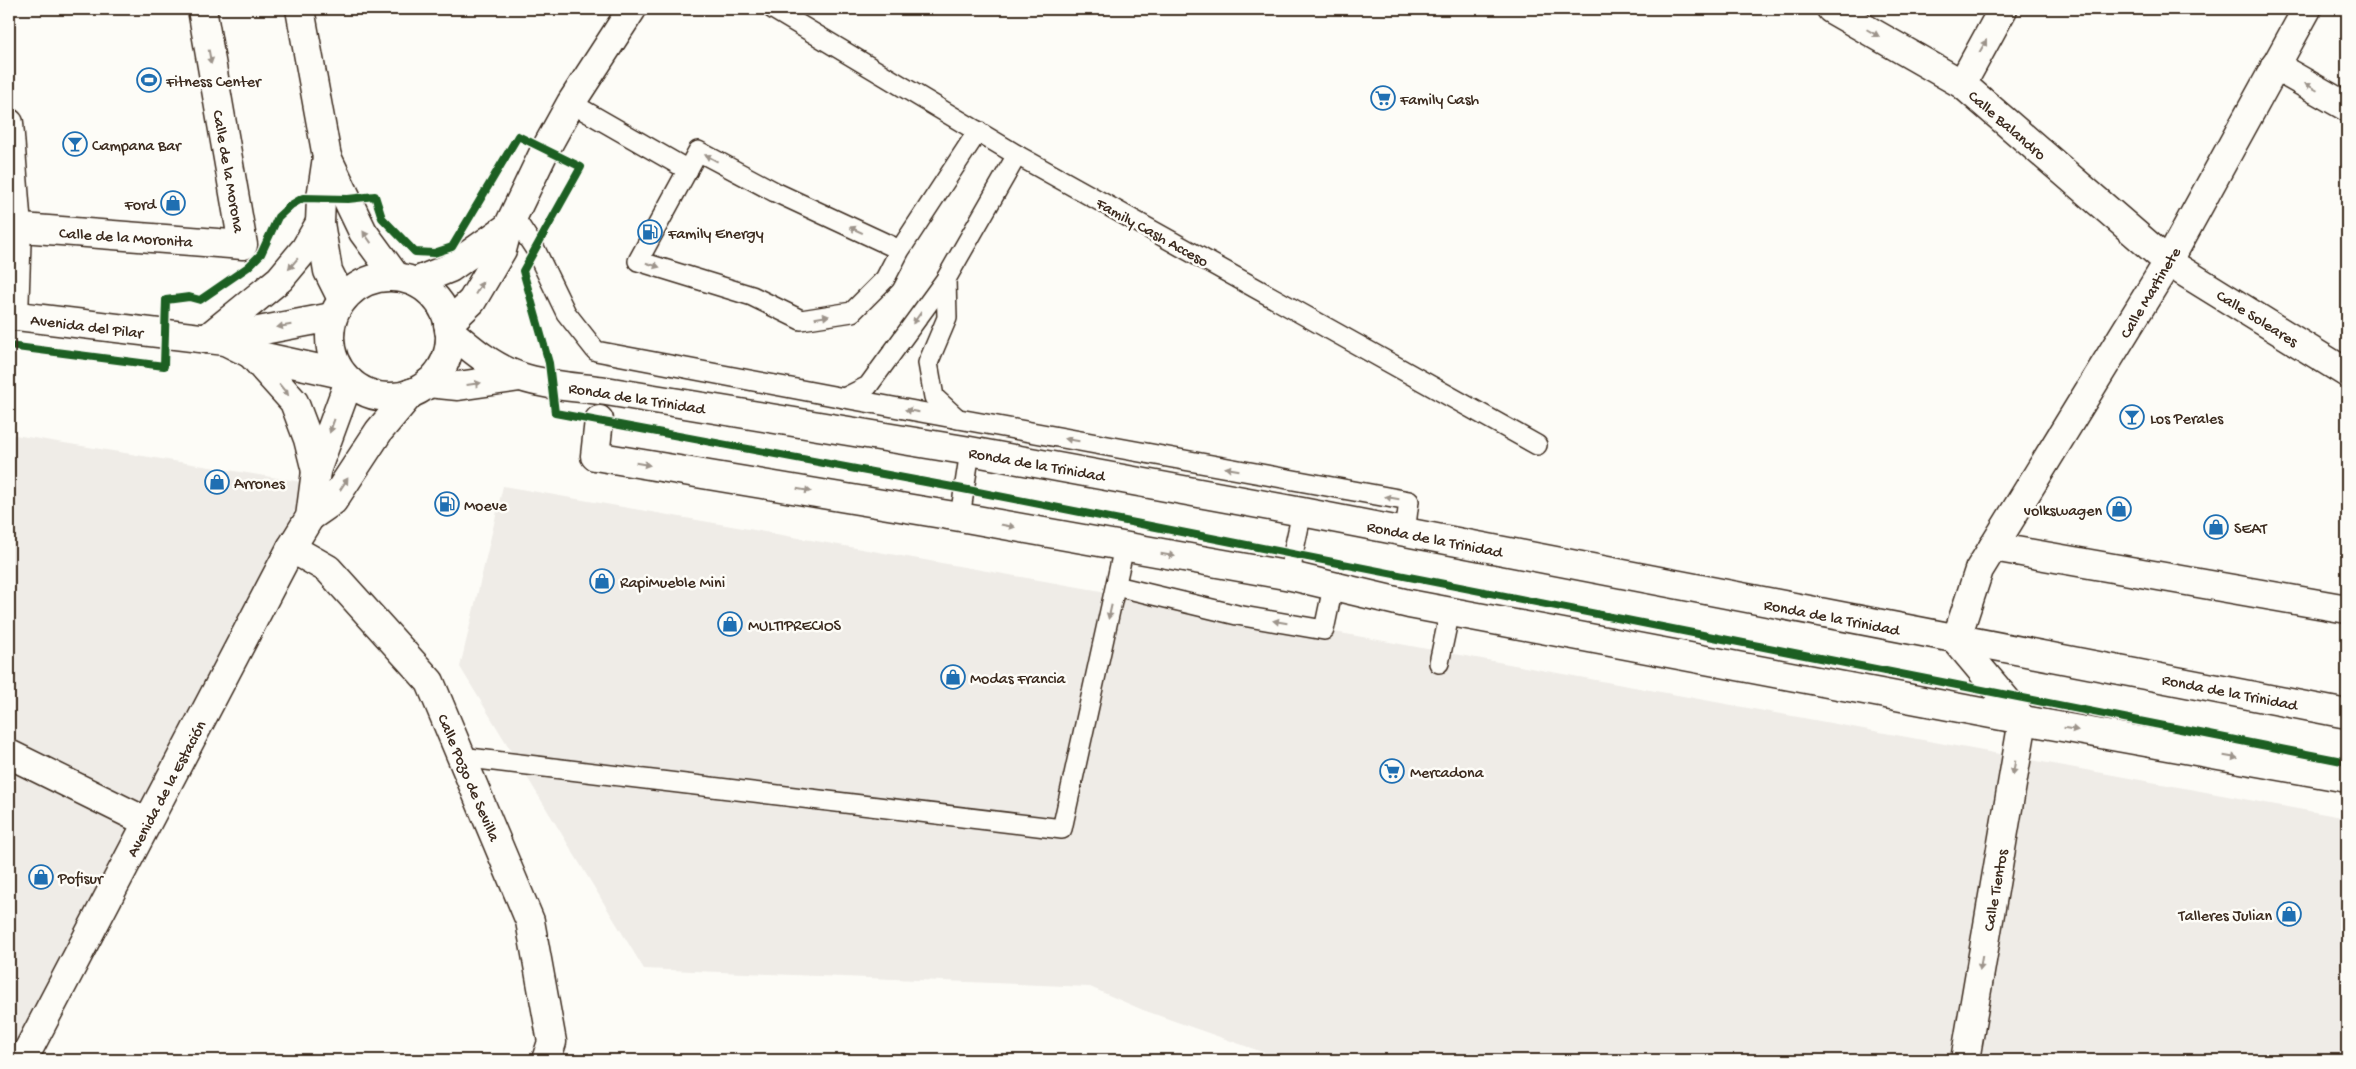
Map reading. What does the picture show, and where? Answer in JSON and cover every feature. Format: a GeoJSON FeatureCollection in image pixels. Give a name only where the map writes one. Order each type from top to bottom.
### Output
{"type":"FeatureCollection","features":[{"type":"Feature","properties":{"kind":"street","name":"Calle de la Morona"},"geometry":{"type":"LineString","coordinates":[[202,9],[243,245]]}},
{"type":"Feature","properties":{"kind":"street"},"geometry":{"type":"LineString","coordinates":[[300,9],[327,157],[363,232],[406,279],[432,294],[444,311],[449,327],[448,351],[441,368],[420,388],[393,397],[373,395],[345,377],[332,356],[329,337],[337,308],[359,285],[376,278],[406,279],[450,268],[511,222]]}},
{"type":"Feature","properties":{"kind":"street"},"geometry":{"type":"LineString","coordinates":[[449,327],[472,301],[502,250],[511,222],[545,150],[571,103],[632,9]]}},
{"type":"Feature","properties":{"kind":"street","name":"Calle Balandro"},"geometry":{"type":"LineString","coordinates":[[1831,9],[1962,84],[2168,262]]}},
{"type":"Feature","properties":{"kind":"street"},"geometry":{"type":"LineString","coordinates":[[1962,84],[2003,9]]}},
{"type":"Feature","properties":{"kind":"street","name":"Calle Martinete"},"geometry":{"type":"LineString","coordinates":[[1956,640],[1979,570],[2168,262],[2307,9]]}},
{"type":"Feature","properties":{"kind":"street"},"geometry":{"type":"LineString","coordinates":[[2275,66],[2347,107]]}},
{"type":"Feature","properties":{"kind":"street"},"geometry":{"type":"LineString","coordinates":[[9,123],[13,227],[12,316]]}},
{"type":"Feature","properties":{"kind":"street"},"geometry":{"type":"LineString","coordinates":[[327,157],[321,198],[320,223],[328,272],[337,308]]}},
{"type":"Feature","properties":{"kind":"street"},"geometry":{"type":"LineString","coordinates":[[216,340],[280,279],[305,250],[320,223]]}},
{"type":"Feature","properties":{"kind":"street","name":"Calle de la Moronita"},"geometry":{"type":"LineString","coordinates":[[13,227],[243,245]]}},
{"type":"Feature","properties":{"kind":"street","name":"Calle Soleares"},"geometry":{"type":"LineString","coordinates":[[2168,262],[2347,373]]}},
{"type":"Feature","properties":{"kind":"street","name":"Avenida del Pilar"},"geometry":{"type":"LineString","coordinates":[[216,340],[253,332],[337,308]]}},
{"type":"Feature","properties":{"kind":"street","name":"Avenida del Pilar"},"geometry":{"type":"LineString","coordinates":[[12,316],[216,340],[251,354],[345,377]]}},
{"type":"Feature","properties":{"kind":"street","name":"Ronda de la Trinidad"},"geometry":{"type":"LineString","coordinates":[[449,327],[480,357],[520,377],[553,384],[970,451],[1302,512],[1956,640],[2347,714]]}},
{"type":"Feature","properties":{"kind":"street"},"geometry":{"type":"LineString","coordinates":[[251,354],[294,402],[308,439],[316,471]]}},
{"type":"Feature","properties":{"kind":"street","name":"Avenida de la Estación"},"geometry":{"type":"LineString","coordinates":[[310,517],[316,471],[345,377]]}},
{"type":"Feature","properties":{"kind":"street","name":"Ronda de la Trinidad"},"geometry":{"type":"LineString","coordinates":[[420,388],[458,386],[520,377]]}},
{"type":"Feature","properties":{"kind":"street","name":"Avenida de la Estación"},"geometry":{"type":"LineString","coordinates":[[23,1060],[291,548],[310,517],[333,501],[379,431],[420,388]]}},
{"type":"Feature","properties":{"kind":"street","name":"Ronda de la Trinidad"},"geometry":{"type":"LineString","coordinates":[[599,420],[595,456],[960,517],[1124,548],[1292,565],[1333,586],[1409,604],[1450,610],[2023,720],[2347,778]]}},
{"type":"Feature","properties":{"kind":"street"},"geometry":{"type":"LineString","coordinates":[[1993,547],[2347,610]]}},
{"type":"Feature","properties":{"kind":"street","name":"Calle Pozo de Sevilla"},"geometry":{"type":"LineString","coordinates":[[291,548],[328,569],[430,682],[530,921],[552,1042],[546,1060]]}},
{"type":"Feature","properties":{"kind":"street"},"geometry":{"type":"LineString","coordinates":[[1956,640],[2023,720]]}},
{"type":"Feature","properties":{"kind":"street","name":"Calle Tientos"},"geometry":{"type":"LineString","coordinates":[[1965,1060],[2023,720]]}},
{"type":"Feature","properties":{"kind":"street"},"geometry":{"type":"LineString","coordinates":[[9,754],[147,822]]}},
{"type":"Feature","properties":{"kind":"lane","name":"Family Cash Acceso"},"geometry":{"type":"LineString","coordinates":[[773,9],[1017,155],[1537,445]]}},
{"type":"Feature","properties":{"kind":"lane"},"geometry":{"type":"LineString","coordinates":[[571,103],[688,170]]}},
{"type":"Feature","properties":{"kind":"lane"},"geometry":{"type":"LineString","coordinates":[[900,250],[775,192],[698,151],[638,260],[752,296],[801,320],[852,312],[885,279],[900,250],[978,131]]}},
{"type":"Feature","properties":{"kind":"lane"},"geometry":{"type":"LineString","coordinates":[[844,398],[868,386],[946,278],[1017,155]]}},
{"type":"Feature","properties":{"kind":"lane"},"geometry":{"type":"LineString","coordinates":[[511,222],[535,249],[566,313],[596,351],[1408,501],[1405,533]]}},
{"type":"Feature","properties":{"kind":"lane"},"geometry":{"type":"LineString","coordinates":[[946,278],[946,318],[928,362],[934,397],[958,419]]}},
{"type":"Feature","properties":{"kind":"lane"},"geometry":{"type":"LineString","coordinates":[[599,420],[606,391]]}},
{"type":"Feature","properties":{"kind":"lane"},"geometry":{"type":"LineString","coordinates":[[960,517],[970,451]]}},
{"type":"Feature","properties":{"kind":"lane"},"geometry":{"type":"LineString","coordinates":[[1292,565],[1302,512]]}},
{"type":"Feature","properties":{"kind":"lane"},"geometry":{"type":"LineString","coordinates":[[461,757],[1062,830],[1124,548]]}},
{"type":"Feature","properties":{"kind":"lane"},"geometry":{"type":"LineString","coordinates":[[1116,586],[1237,615],[1324,630],[1333,586]]}},
{"type":"Feature","properties":{"kind":"lane"},"geometry":{"type":"LineString","coordinates":[[1439,663],[1450,610]]}},
{"type":"Feature","properties":{"kind":"shaded area"},"geometry":{"type":"Polygon","coordinates":[[[9,434],[308,483],[26,1060],[9,1060],[9,434]]]}},
{"type":"Feature","properties":{"kind":"shaded area"},"geometry":{"type":"Polygon","coordinates":[[[503,486],[1324,630],[2347,818],[2347,1060],[1285,1060],[1143,1010],[1090,987],[644,969],[460,667],[503,486]]]}},
{"type":"Feature","properties":{"kind":"cycle path"},"geometry":{"type":"LineString","coordinates":[[9,346],[164,366],[166,300],[189,297],[200,300],[248,267],[261,254],[278,217],[291,205],[303,198],[348,199],[375,196],[382,218],[415,252],[434,253],[452,247],[518,136],[581,167],[523,271],[549,363],[555,413],[963,489],[2347,762]]}},
{"type":"Feature","properties":{"kind":"place","name":"Fitness Center"},"geometry":{"type":"Point","coordinates":[149,80]}},
{"type":"Feature","properties":{"kind":"place","name":"Family Cash"},"geometry":{"type":"Point","coordinates":[1383,98]}},
{"type":"Feature","properties":{"kind":"place","name":"Campana Bar"},"geometry":{"type":"Point","coordinates":[75,144]}},
{"type":"Feature","properties":{"kind":"place","name":"Ford"},"geometry":{"type":"Point","coordinates":[173,203]}},
{"type":"Feature","properties":{"kind":"place","name":"Family Energy"},"geometry":{"type":"Point","coordinates":[650,232]}},
{"type":"Feature","properties":{"kind":"place","name":"Los Perales"},"geometry":{"type":"Point","coordinates":[2132,417]}},
{"type":"Feature","properties":{"kind":"place","name":"Arrones"},"geometry":{"type":"Point","coordinates":[217,482]}},
{"type":"Feature","properties":{"kind":"place","name":"Moeve"},"geometry":{"type":"Point","coordinates":[447,504]}},
{"type":"Feature","properties":{"kind":"place","name":"volkswagen"},"geometry":{"type":"Point","coordinates":[2119,509]}},
{"type":"Feature","properties":{"kind":"place","name":"SEAT"},"geometry":{"type":"Point","coordinates":[2216,527]}},
{"type":"Feature","properties":{"kind":"place","name":"RapiMueble Mini"},"geometry":{"type":"Point","coordinates":[602,581]}},
{"type":"Feature","properties":{"kind":"place","name":"MULTIPRECIOS"},"geometry":{"type":"Point","coordinates":[730,624]}},
{"type":"Feature","properties":{"kind":"place","name":"Modas Francia"},"geometry":{"type":"Point","coordinates":[953,677]}},
{"type":"Feature","properties":{"kind":"place","name":"Mercadona"},"geometry":{"type":"Point","coordinates":[1392,771]}},
{"type":"Feature","properties":{"kind":"place","name":"Pofisur"},"geometry":{"type":"Point","coordinates":[41,877]}},
{"type":"Feature","properties":{"kind":"place","name":"Talleres Julian"},"geometry":{"type":"Point","coordinates":[2289,914]}}]}
